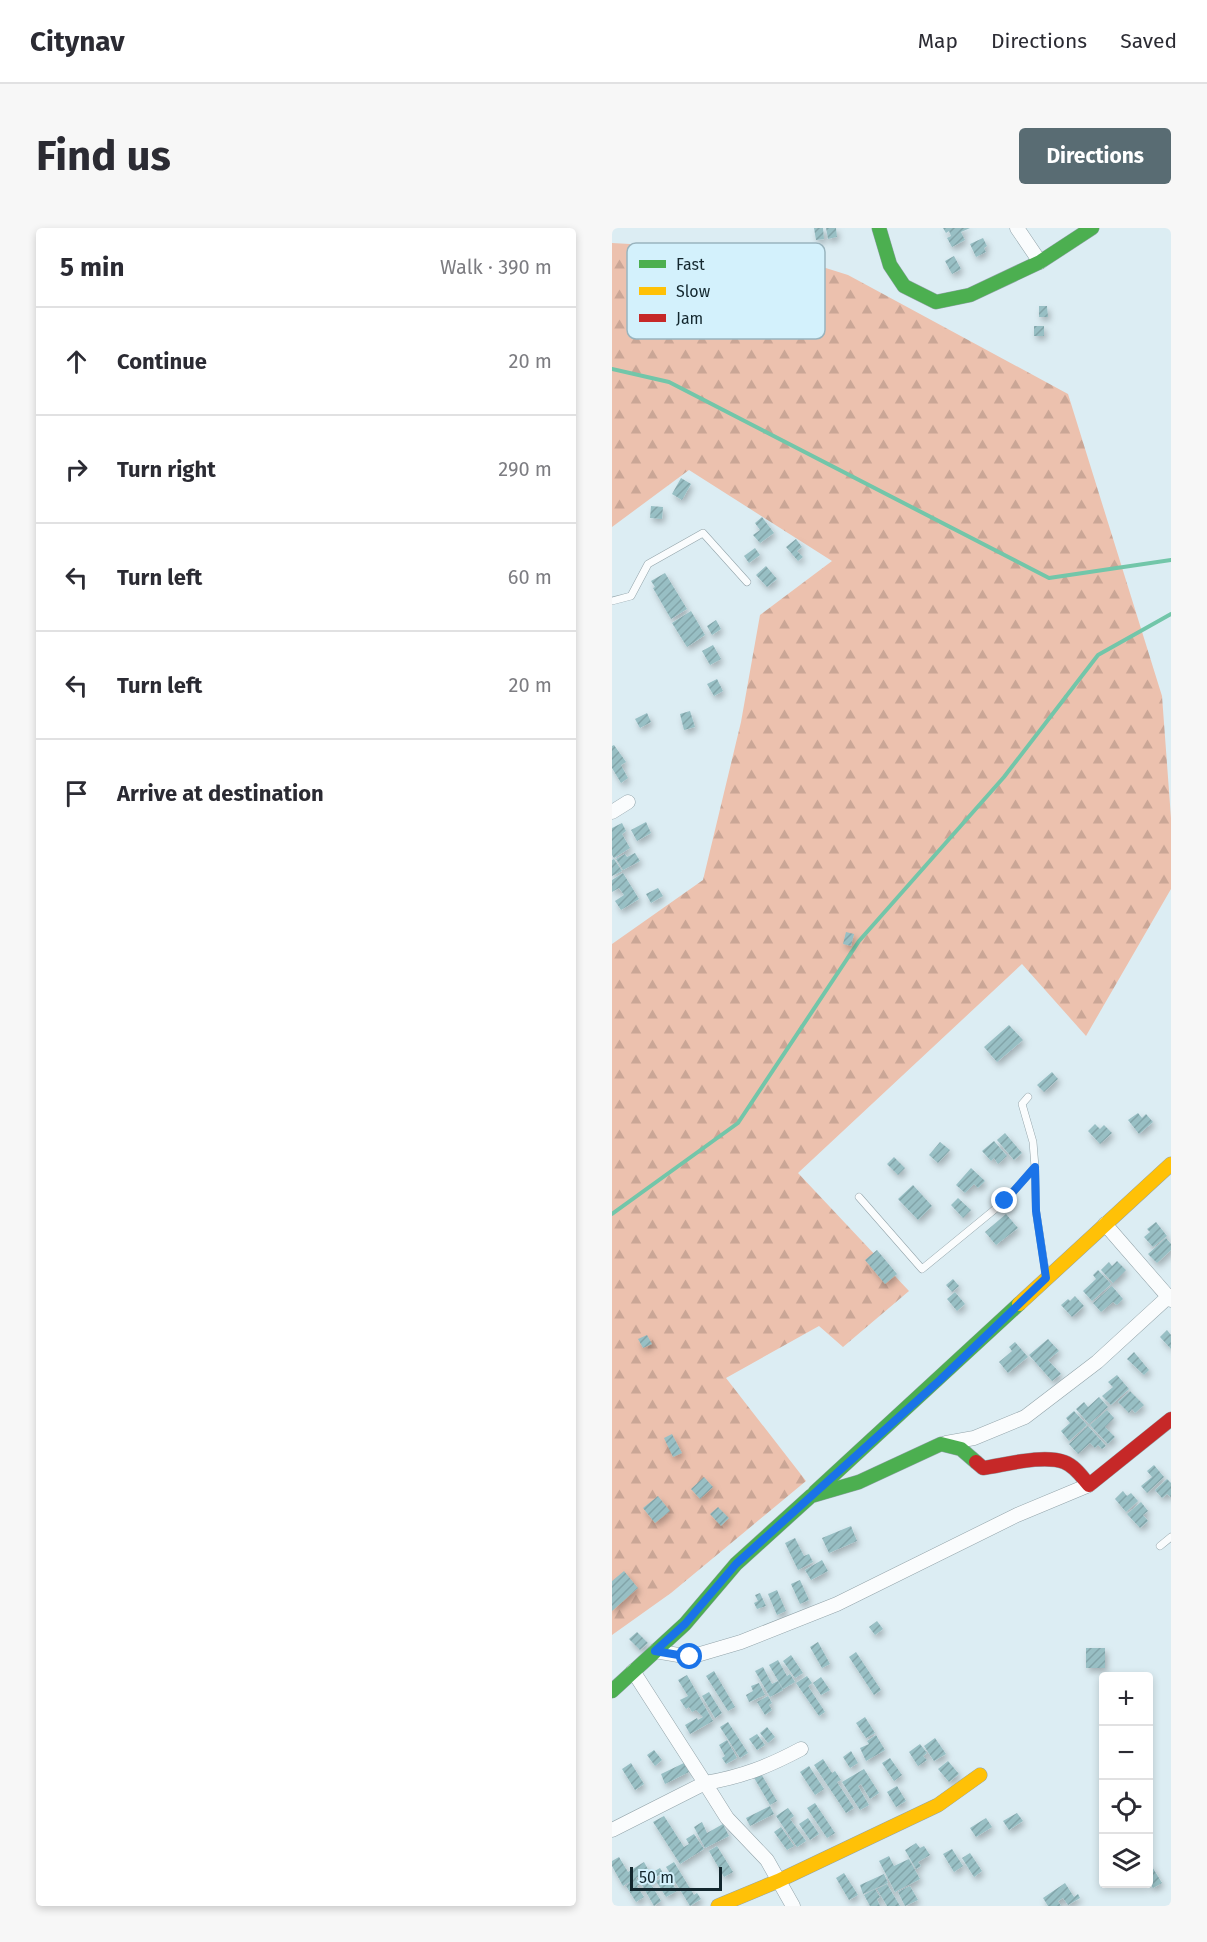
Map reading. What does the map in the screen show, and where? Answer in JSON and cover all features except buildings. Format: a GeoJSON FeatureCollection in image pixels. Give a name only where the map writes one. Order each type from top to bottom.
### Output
{"type":"FeatureCollection","features":[{"type":"Feature","properties":{"kind":"street"},"geometry":{"type":"LineString","coordinates":[[879,228],[890,265],[904,286],[936,302],[970,295],[1040,262],[1092,228]]}},
{"type":"Feature","properties":{"kind":"street"},"geometry":{"type":"LineString","coordinates":[[1017,228],[1040,262]]}},
{"type":"Feature","properties":{"kind":"street"},"geometry":{"type":"LineString","coordinates":[[612,812],[628,802]]}},
{"type":"Feature","properties":{"kind":"street"},"geometry":{"type":"LineString","coordinates":[[612,1691],[685,1624],[736,1564],[940,1380],[1046,1278],[1171,1164]]}},
{"type":"Feature","properties":{"kind":"street"},"geometry":{"type":"LineString","coordinates":[[811,1496],[859,1482],[941,1444],[974,1438],[1025,1417],[1097,1362],[1170,1299],[1106,1224]]}},
{"type":"Feature","properties":{"kind":"street"},"geometry":{"type":"LineString","coordinates":[[655,1651],[690,1657],[741,1642],[837,1604],[1017,1515],[1089,1485],[1171,1419]]}},
{"type":"Feature","properties":{"kind":"street"},"geometry":{"type":"LineString","coordinates":[[941,1444],[961,1449],[983,1468],[1050,1460],[1064,1462],[1076,1470],[1089,1485]]}},
{"type":"Feature","properties":{"kind":"street"},"geometry":{"type":"LineString","coordinates":[[633,1671],[727,1818],[766,1860],[793,1906]]}},
{"type":"Feature","properties":{"kind":"street"},"geometry":{"type":"LineString","coordinates":[[612,1830],[705,1783],[732,1779],[767,1767],[801,1749]]}},
{"type":"Feature","properties":{"kind":"street"},"geometry":{"type":"LineString","coordinates":[[718,1906],[778,1881],[938,1805],[980,1776]]}},
{"type":"Feature","properties":{"kind":"lane"},"geometry":{"type":"LineString","coordinates":[[612,601],[631,596],[648,564],[703,532],[747,582]]}},
{"type":"Feature","properties":{"kind":"lane"},"geometry":{"type":"LineString","coordinates":[[1028,1097],[1022,1104],[1033,1142],[1036,1211],[1046,1278]]}},
{"type":"Feature","properties":{"kind":"lane"},"geometry":{"type":"LineString","coordinates":[[859,1197],[922,1269],[1005,1201],[1035,1167]]}},
{"type":"Feature","properties":{"kind":"lane"},"geometry":{"type":"LineString","coordinates":[[1160,1546],[1171,1537]]}},
{"type":"Feature","properties":{"kind":"green space"},"geometry":{"type":"Polygon","coordinates":[[[612,243],[627,244],[627,339],[825,339],[825,268],[848,275],[1068,394],[1162,696],[1171,818],[1171,889],[1086,1036],[1022,964],[798,1173],[909,1291],[843,1347],[819,1326],[726,1378],[806,1481],[671,1593],[612,1635],[612,944],[703,880],[741,722],[760,615],[832,561],[689,470],[612,527],[612,243]]]}},
{"type":"Feature","properties":{"kind":"waterway"},"geometry":{"type":"LineString","coordinates":[[612,369],[669,382],[1049,578],[1171,560]]}},
{"type":"Feature","properties":{"kind":"waterway"},"geometry":{"type":"LineString","coordinates":[[612,1214],[738,1123],[859,941],[1004,777],[1098,655],[1171,614]]}},
{"type":"Feature","properties":{"kind":"traffic: fast"},"geometry":{"type":"LineString","coordinates":[[879,228],[890,265],[904,286],[936,302],[970,295],[1040,262],[1092,228]]}},
{"type":"Feature","properties":{"kind":"traffic: fast"},"geometry":{"type":"LineString","coordinates":[[815,1492],[1019,1304]]}},
{"type":"Feature","properties":{"kind":"traffic: fast"},"geometry":{"type":"LineString","coordinates":[[612,1691],[685,1624],[736,1564],[811,1496],[859,1482],[941,1444],[961,1449],[976,1462]]}},
{"type":"Feature","properties":{"kind":"traffic: slow"},"geometry":{"type":"LineString","coordinates":[[1019,1304],[1171,1164]]}},
{"type":"Feature","properties":{"kind":"traffic: slow"},"geometry":{"type":"LineString","coordinates":[[718,1906],[778,1881],[938,1805],[980,1775]]}},
{"type":"Feature","properties":{"kind":"traffic: jam"},"geometry":{"type":"LineString","coordinates":[[976,1462],[983,1468],[1035,1460],[1055,1460],[1072,1466],[1089,1485],[1171,1419]]}},
{"type":"Feature","properties":{"kind":"route"},"geometry":{"type":"LineString","coordinates":[[690,1657],[655,1651],[685,1624],[736,1564],[940,1380],[1046,1278],[1036,1211],[1035,1167],[1005,1201]]}}]}
